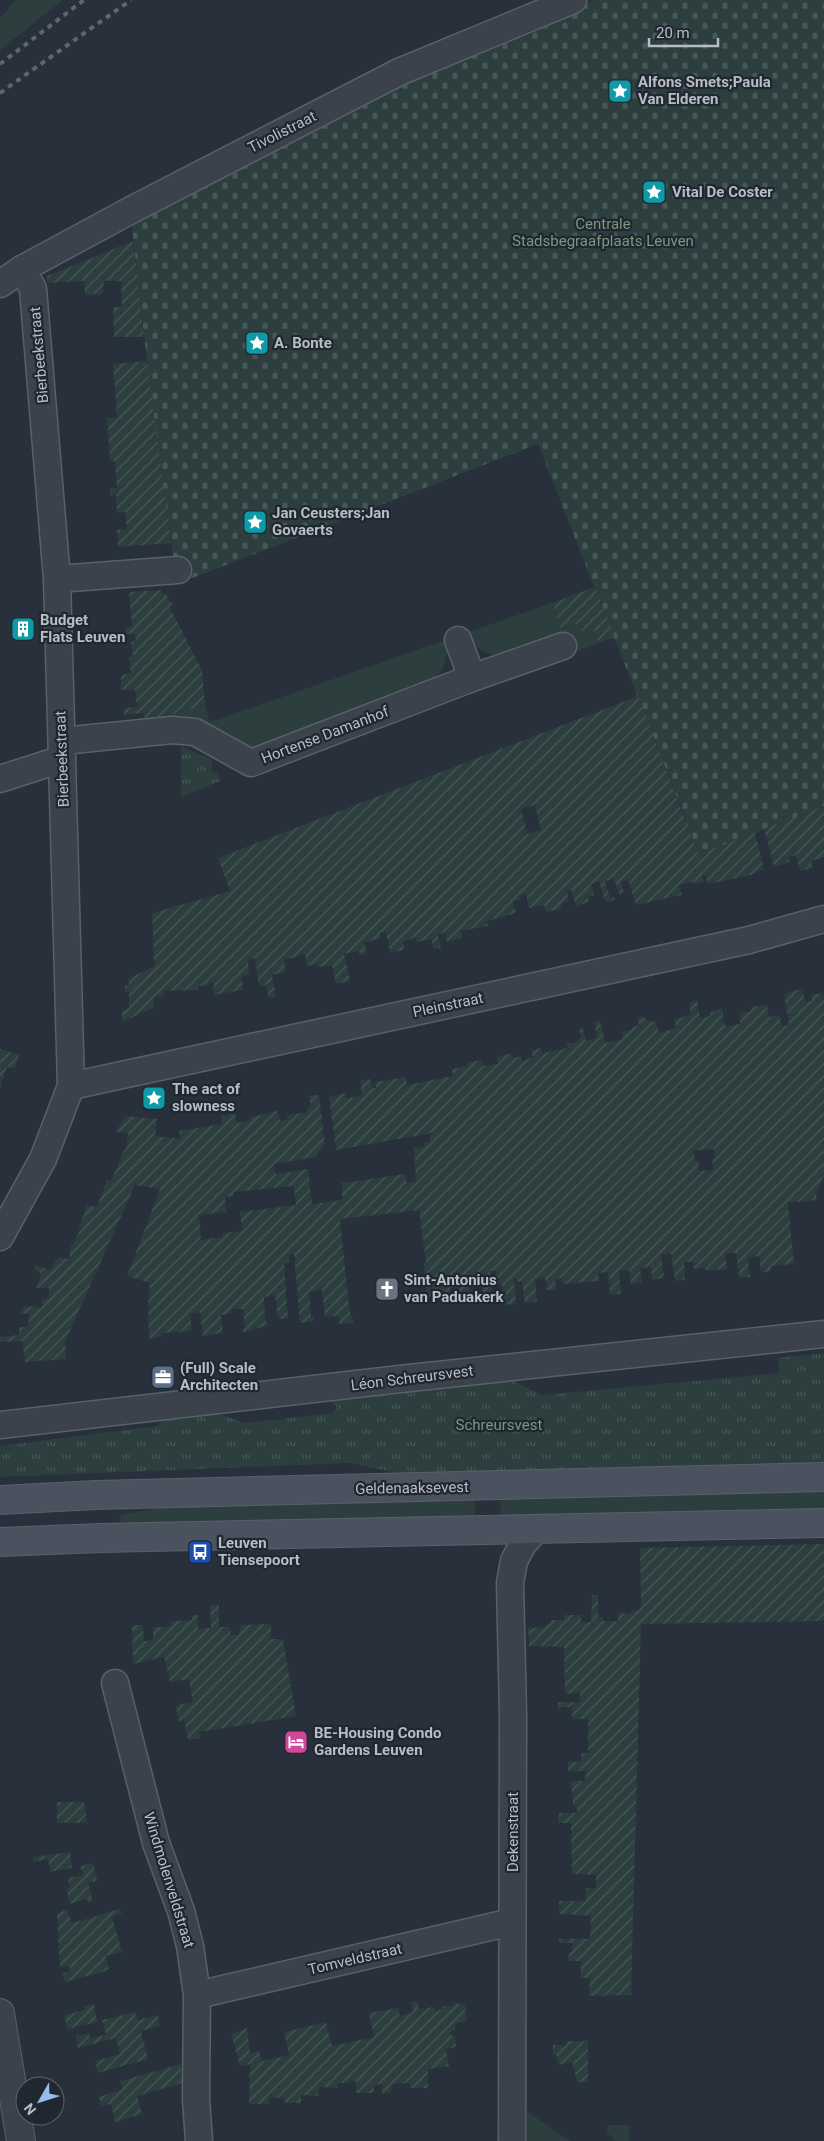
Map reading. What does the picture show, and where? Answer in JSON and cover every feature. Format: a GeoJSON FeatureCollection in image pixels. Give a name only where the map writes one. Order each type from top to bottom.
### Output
{"type":"FeatureCollection","features":[{"type":"Feature","properties":{"kind":"main road","name":"Geldenaaksevest"},"geometry":{"type":"LineString","coordinates":[[0,1500],[96,1495],[824,1477]]}},
{"type":"Feature","properties":{"kind":"main road"},"geometry":{"type":"LineString","coordinates":[[96,1495],[100,1538]]}},
{"type":"Feature","properties":{"kind":"main road"},"geometry":{"type":"LineString","coordinates":[[0,1542],[100,1538],[824,1523]]}},
{"type":"Feature","properties":{"kind":"street","name":"Tivolistraat"},"geometry":{"type":"LineString","coordinates":[[0,284],[22,269],[133,208],[399,72],[573,0]]}},
{"type":"Feature","properties":{"kind":"street","name":"Bierbeekstraat"},"geometry":{"type":"LineString","coordinates":[[0,1237],[43,1159],[71,1086],[57,579],[33,289],[22,269]]}},
{"type":"Feature","properties":{"kind":"street"},"geometry":{"type":"LineString","coordinates":[[57,579],[178,570]]}},
{"type":"Feature","properties":{"kind":"street"},"geometry":{"type":"LineString","coordinates":[[458,640],[472,678]]}},
{"type":"Feature","properties":{"kind":"street","name":"Hortense Damanhof"},"geometry":{"type":"LineString","coordinates":[[62,750],[172,730],[195,732],[250,763],[472,678],[563,646]]}},
{"type":"Feature","properties":{"kind":"street"},"geometry":{"type":"LineString","coordinates":[[0,779],[62,750]]}},
{"type":"Feature","properties":{"kind":"street","name":"Pleinstraat"},"geometry":{"type":"LineString","coordinates":[[71,1086],[749,940],[824,919]]}},
{"type":"Feature","properties":{"kind":"street","name":"Léon Schreursvest"},"geometry":{"type":"LineString","coordinates":[[0,1425],[410,1378],[824,1334]]}},
{"type":"Feature","properties":{"kind":"street","name":"Dekenstraat"},"geometry":{"type":"LineString","coordinates":[[512,2141],[513,1716],[510,1583],[514,1560],[523,1544],[536,1530]]}},
{"type":"Feature","properties":{"kind":"street","name":"Windmolenveldstraat"},"geometry":{"type":"LineString","coordinates":[[115,1683],[156,1843],[181,1911],[190,1946],[197,1995],[196,2099],[199,2141]]}},
{"type":"Feature","properties":{"kind":"street","name":"Tomveldstraat"},"geometry":{"type":"LineString","coordinates":[[197,1995],[512,1922]]}},
{"type":"Feature","properties":{"kind":"street"},"geometry":{"type":"LineString","coordinates":[[0,2012],[21,2141]]}},
{"type":"Feature","properties":{"kind":"green space"},"geometry":{"type":"Polygon","coordinates":[[[16,0],[63,0],[0,50],[0,18],[16,0]]]}},
{"type":"Feature","properties":{"kind":"green space","name":"Centrale Stadsbegraafplaats Leuven"},"geometry":{"type":"Polygon","coordinates":[[[595,0],[824,0],[824,806],[698,855],[686,820],[538,444],[180,583],[176,561],[174,561],[153,414],[131,219],[169,197],[539,20],[595,0]]]}},
{"type":"Feature","properties":{"kind":"green space"},"geometry":{"type":"Polygon","coordinates":[[[133,241],[144,337],[114,337],[113,307],[122,307],[121,281],[104,281],[103,294],[85,295],[84,281],[47,283],[47,276],[133,241]]]}},
{"type":"Feature","properties":{"kind":"green space"},"geometry":{"type":"Polygon","coordinates":[[[147,361],[171,543],[118,547],[117,530],[127,529],[125,512],[117,513],[116,495],[110,496],[110,489],[117,488],[115,461],[110,461],[107,418],[117,417],[113,364],[147,361]]]}},
{"type":"Feature","properties":{"kind":"green space"},"geometry":{"type":"Polygon","coordinates":[[[595,587],[615,637],[598,643],[594,630],[583,634],[579,623],[561,629],[552,603],[595,587]]]}},
{"type":"Feature","properties":{"kind":"green space"},"geometry":{"type":"Polygon","coordinates":[[[161,590],[173,605],[169,606],[202,670],[205,705],[145,722],[144,713],[124,715],[124,708],[137,707],[135,690],[121,690],[121,675],[131,673],[129,658],[133,656],[131,642],[136,641],[135,634],[126,634],[126,627],[132,626],[129,592],[161,590]]]}},
{"type":"Feature","properties":{"kind":"green space"},"geometry":{"type":"Polygon","coordinates":[[[552,603],[561,629],[579,623],[594,630],[598,643],[568,655],[500,656],[489,654],[474,646],[448,649],[443,669],[432,681],[253,751],[194,717],[164,717],[205,705],[210,722],[552,603]]]}},
{"type":"Feature","properties":{"kind":"green space"},"geometry":{"type":"Polygon","coordinates":[[[638,696],[698,854],[755,833],[764,869],[751,875],[708,884],[705,875],[702,876],[704,882],[679,885],[682,895],[636,905],[628,880],[621,882],[624,893],[619,894],[614,879],[605,881],[610,898],[614,897],[615,900],[605,902],[599,881],[591,884],[594,895],[588,896],[589,902],[576,906],[571,890],[567,891],[569,901],[561,904],[562,909],[546,912],[544,905],[529,908],[526,894],[520,896],[521,900],[513,901],[516,913],[487,921],[488,926],[461,931],[462,938],[447,942],[445,933],[438,934],[441,948],[434,949],[431,939],[417,942],[416,938],[403,941],[404,950],[390,953],[386,932],[380,933],[380,938],[364,943],[367,954],[360,955],[359,951],[344,954],[350,981],[336,984],[332,965],[318,967],[317,964],[307,966],[305,954],[299,955],[299,957],[284,959],[286,972],[272,975],[276,997],[269,999],[266,985],[259,986],[255,958],[248,960],[249,974],[242,976],[243,990],[214,995],[213,981],[208,985],[198,986],[198,990],[164,991],[163,996],[154,997],[154,1008],[122,1022],[122,1011],[129,1008],[129,992],[125,992],[125,986],[129,985],[128,978],[154,967],[152,913],[230,891],[218,858],[638,696]],[[535,805],[521,809],[528,834],[541,830],[535,805]]]}},
{"type":"Feature","properties":{"kind":"green space"},"geometry":{"type":"Polygon","coordinates":[[[181,746],[213,760],[211,770],[219,774],[220,781],[181,797],[181,746]]]}},
{"type":"Feature","properties":{"kind":"green space"},"geometry":{"type":"Polygon","coordinates":[[[824,806],[824,857],[811,861],[813,868],[800,871],[796,855],[789,857],[790,862],[776,866],[773,864],[764,829],[824,806]]]}},
{"type":"Feature","properties":{"kind":"green space"},"geometry":{"type":"Polygon","coordinates":[[[803,989],[805,1002],[812,1001],[811,995],[823,993],[824,1000],[824,1175],[816,1195],[817,1200],[788,1203],[794,1264],[771,1266],[771,1271],[761,1273],[759,1256],[748,1258],[750,1277],[739,1278],[736,1253],[725,1254],[727,1269],[706,1271],[705,1268],[694,1269],[693,1262],[684,1262],[685,1280],[675,1281],[671,1253],[661,1254],[664,1278],[652,1280],[651,1267],[640,1268],[642,1283],[631,1284],[629,1270],[619,1271],[621,1294],[610,1295],[608,1272],[598,1273],[599,1281],[563,1284],[561,1278],[555,1279],[556,1290],[547,1290],[545,1278],[535,1279],[537,1302],[525,1303],[522,1281],[517,1282],[516,1278],[514,1279],[516,1304],[502,1305],[502,1284],[496,1284],[496,1271],[490,1271],[492,1297],[483,1298],[481,1282],[469,1286],[470,1295],[460,1295],[459,1287],[450,1288],[450,1296],[427,1298],[424,1264],[426,1263],[419,1210],[340,1219],[349,1307],[353,1323],[339,1324],[338,1316],[325,1317],[322,1290],[309,1292],[311,1316],[314,1318],[314,1321],[300,1323],[294,1254],[289,1254],[289,1262],[284,1263],[288,1318],[278,1319],[275,1295],[264,1297],[265,1321],[268,1323],[268,1326],[254,1329],[254,1331],[243,1332],[242,1329],[245,1328],[243,1309],[232,1309],[231,1313],[221,1315],[223,1333],[203,1336],[200,1312],[190,1314],[192,1331],[161,1333],[162,1336],[149,1339],[148,1304],[150,1283],[127,1276],[160,1189],[135,1185],[65,1342],[66,1359],[25,1362],[22,1341],[0,1342],[0,1337],[19,1335],[19,1327],[28,1327],[29,1314],[20,1313],[25,1306],[42,1307],[42,1299],[49,1299],[49,1288],[36,1288],[41,1273],[34,1269],[36,1265],[50,1270],[58,1257],[69,1259],[71,1244],[73,1244],[80,1230],[79,1228],[87,1205],[97,1207],[107,1180],[111,1181],[124,1150],[126,1150],[128,1133],[115,1132],[126,1116],[157,1119],[155,1136],[180,1139],[179,1131],[222,1124],[221,1116],[235,1113],[237,1123],[250,1120],[250,1117],[278,1111],[280,1121],[287,1120],[287,1115],[308,1112],[307,1108],[311,1106],[309,1096],[319,1095],[325,1144],[316,1157],[274,1164],[275,1174],[308,1169],[312,1204],[342,1200],[342,1183],[405,1174],[407,1183],[416,1182],[414,1148],[424,1147],[424,1143],[430,1142],[430,1136],[433,1135],[432,1133],[336,1150],[329,1097],[345,1093],[346,1099],[362,1095],[360,1080],[370,1079],[373,1088],[376,1088],[375,1082],[406,1077],[407,1085],[453,1076],[452,1069],[467,1066],[467,1063],[481,1060],[482,1066],[498,1064],[497,1057],[512,1053],[513,1058],[521,1056],[522,1061],[533,1057],[531,1051],[540,1048],[542,1053],[568,1048],[567,1044],[577,1042],[581,1037],[579,1029],[583,1028],[586,1041],[597,1038],[594,1022],[600,1020],[605,1043],[623,1039],[621,1032],[631,1030],[639,1025],[637,1018],[643,1017],[648,1021],[656,1022],[659,1033],[676,1028],[674,1019],[691,1015],[689,1002],[697,1000],[700,1018],[710,1016],[710,1013],[722,1008],[725,1026],[740,1024],[740,1013],[751,1011],[751,1007],[767,1005],[769,1017],[780,1015],[781,1026],[789,1025],[784,995],[791,991],[803,989]],[[714,1149],[694,1151],[699,1171],[713,1170],[712,1159],[715,1159],[714,1149]],[[294,1186],[234,1192],[234,1196],[225,1197],[226,1212],[199,1215],[201,1240],[223,1237],[223,1233],[242,1231],[240,1212],[296,1205],[294,1186]]]}},
{"type":"Feature","properties":{"kind":"green space"},"geometry":{"type":"Polygon","coordinates":[[[0,1049],[19,1055],[15,1068],[7,1067],[0,1088],[0,1049]]]}},
{"type":"Feature","properties":{"kind":"green space","name":"Schreursvest"},"geometry":{"type":"Polygon","coordinates":[[[824,1353],[824,1463],[397,1473],[351,1463],[0,1477],[0,1446],[158,1426],[171,1406],[190,1404],[245,1423],[332,1413],[337,1407],[323,1396],[336,1399],[381,1395],[478,1384],[504,1377],[542,1395],[779,1373],[778,1358],[824,1353]]]}},
{"type":"Feature","properties":{"kind":"green space"},"geometry":{"type":"Polygon","coordinates":[[[824,1490],[824,1510],[501,1518],[500,1498],[824,1490]]]}},
{"type":"Feature","properties":{"kind":"green space"},"geometry":{"type":"Polygon","coordinates":[[[475,1498],[475,1518],[154,1526],[121,1522],[119,1518],[122,1514],[169,1507],[475,1498]]]}},
{"type":"Feature","properties":{"kind":"green space"},"geometry":{"type":"Polygon","coordinates":[[[824,1544],[824,1621],[641,1624],[631,1995],[589,1996],[590,1978],[581,1978],[581,1961],[568,1961],[569,1953],[572,1952],[572,1943],[559,1943],[559,1939],[590,1939],[591,1916],[559,1914],[559,1901],[585,1901],[586,1888],[596,1888],[596,1875],[572,1874],[571,1823],[558,1823],[559,1813],[577,1813],[576,1805],[573,1805],[571,1781],[585,1781],[586,1771],[568,1771],[568,1761],[581,1762],[581,1753],[588,1753],[588,1719],[572,1719],[572,1707],[562,1707],[558,1710],[558,1702],[580,1702],[580,1693],[565,1694],[564,1647],[529,1646],[528,1628],[546,1627],[546,1624],[551,1623],[551,1620],[564,1620],[564,1615],[581,1615],[581,1622],[591,1622],[592,1595],[598,1595],[598,1617],[603,1617],[603,1621],[618,1621],[618,1613],[631,1614],[631,1611],[639,1610],[641,1605],[640,1548],[824,1544]]]}},
{"type":"Feature","properties":{"kind":"green space"},"geometry":{"type":"Polygon","coordinates":[[[210,1605],[219,1605],[219,1627],[230,1627],[231,1635],[239,1635],[240,1625],[271,1624],[271,1639],[283,1639],[296,1716],[200,1732],[200,1738],[188,1740],[184,1720],[178,1721],[176,1705],[193,1702],[189,1679],[170,1682],[164,1657],[133,1664],[132,1625],[143,1625],[144,1641],[153,1640],[153,1627],[171,1627],[171,1621],[192,1620],[192,1615],[198,1615],[198,1629],[211,1628],[210,1605]]]}},
{"type":"Feature","properties":{"kind":"green space"},"geometry":{"type":"Polygon","coordinates":[[[57,1802],[84,1802],[87,1823],[57,1823],[57,1802]]]}},
{"type":"Feature","properties":{"kind":"green space"},"geometry":{"type":"Polygon","coordinates":[[[70,1852],[72,1868],[50,1872],[48,1859],[33,1862],[33,1857],[70,1852]]]}},
{"type":"Feature","properties":{"kind":"green space"},"geometry":{"type":"Polygon","coordinates":[[[93,1863],[97,1881],[88,1883],[93,1901],[88,1903],[87,1899],[70,1904],[66,1889],[70,1888],[68,1878],[83,1875],[80,1866],[93,1863]]]}},
{"type":"Feature","properties":{"kind":"green space"},"geometry":{"type":"Polygon","coordinates":[[[120,1909],[122,1914],[112,1917],[122,1952],[106,1956],[109,1970],[65,1982],[63,1973],[70,1971],[69,1966],[60,1968],[57,1913],[67,1910],[72,1923],[120,1909]]]}},
{"type":"Feature","properties":{"kind":"green space"},"geometry":{"type":"Polygon","coordinates":[[[417,2001],[419,2009],[434,2007],[435,2011],[443,2009],[442,2006],[453,2006],[454,2003],[465,2004],[466,2021],[455,2024],[455,2030],[451,2031],[452,2036],[455,2035],[456,2047],[446,2049],[449,2066],[428,2069],[428,2091],[426,2088],[410,2088],[410,2083],[392,2084],[391,2093],[382,2093],[382,2084],[374,2085],[374,2093],[356,2093],[356,2081],[349,2081],[350,2083],[337,2083],[337,2088],[319,2087],[318,2096],[301,2095],[301,2103],[285,2103],[284,2098],[269,2098],[268,2104],[249,2104],[250,2064],[240,2066],[231,2034],[247,2028],[250,2053],[259,2051],[262,2061],[289,2055],[284,2032],[326,2022],[332,2046],[374,2037],[369,2013],[398,2008],[400,2016],[413,2012],[411,2002],[417,2001]]]}},
{"type":"Feature","properties":{"kind":"green space"},"geometry":{"type":"Polygon","coordinates":[[[94,2004],[97,2022],[67,2029],[64,2015],[85,2010],[83,2006],[94,2004]]]}},
{"type":"Feature","properties":{"kind":"green space"},"geometry":{"type":"Polygon","coordinates":[[[135,2012],[138,2020],[158,2015],[160,2026],[141,2031],[148,2059],[98,2073],[95,2061],[120,2054],[116,2038],[78,2048],[76,2036],[89,2033],[90,2038],[106,2035],[102,2020],[135,2012]]]}},
{"type":"Feature","properties":{"kind":"green space"},"geometry":{"type":"Polygon","coordinates":[[[566,2041],[588,2041],[588,2083],[577,2082],[572,2062],[559,2065],[556,2054],[553,2055],[553,2045],[565,2046],[566,2041]]]}},
{"type":"Feature","properties":{"kind":"green space"},"geometry":{"type":"Polygon","coordinates":[[[181,2064],[182,2083],[137,2096],[142,2114],[115,2122],[111,2104],[101,2106],[99,2097],[122,2089],[120,2081],[181,2064]]]}},
{"type":"Feature","properties":{"kind":"green space"},"geometry":{"type":"Polygon","coordinates":[[[521,2107],[570,2141],[520,2141],[521,2107]]]}},
{"type":"Feature","properties":{"kind":"green space"},"geometry":{"type":"Polygon","coordinates":[[[607,2125],[629,2125],[629,2141],[616,2141],[607,2133],[607,2125]]]}},
{"type":"Feature","properties":{"kind":"railway"},"geometry":{"type":"LineString","coordinates":[[0,64],[84,0]]}},
{"type":"Feature","properties":{"kind":"railway"},"geometry":{"type":"LineString","coordinates":[[0,93],[131,0]]}},
{"type":"Feature","properties":{"kind":"place","name":"Alfons Smets;Paula Van Elderen"},"geometry":{"type":"Point","coordinates":[620,91]}},
{"type":"Feature","properties":{"kind":"place","name":"Vital De Coster"},"geometry":{"type":"Point","coordinates":[654,192]}},
{"type":"Feature","properties":{"kind":"place","name":"A. Bonte"},"geometry":{"type":"Point","coordinates":[257,343]}},
{"type":"Feature","properties":{"kind":"place","name":"Jan Ceusters;Jan Govaerts"},"geometry":{"type":"Point","coordinates":[255,522]}},
{"type":"Feature","properties":{"kind":"place","name":"Budget Flats Leuven"},"geometry":{"type":"Point","coordinates":[23,629]}},
{"type":"Feature","properties":{"kind":"place","name":"The act of slowness"},"geometry":{"type":"Point","coordinates":[154,1098]}},
{"type":"Feature","properties":{"kind":"place","name":"Sint-Antonius van Paduakerk"},"geometry":{"type":"Point","coordinates":[387,1289]}},
{"type":"Feature","properties":{"kind":"place","name":"(Full) Scale Architecten"},"geometry":{"type":"Point","coordinates":[163,1377]}},
{"type":"Feature","properties":{"kind":"place","name":"Leuven Tiensepoort"},"geometry":{"type":"Point","coordinates":[200,1552]}},
{"type":"Feature","properties":{"kind":"place","name":"BE-Housing Condo Gardens Leuven"},"geometry":{"type":"Point","coordinates":[296,1742]}}]}
